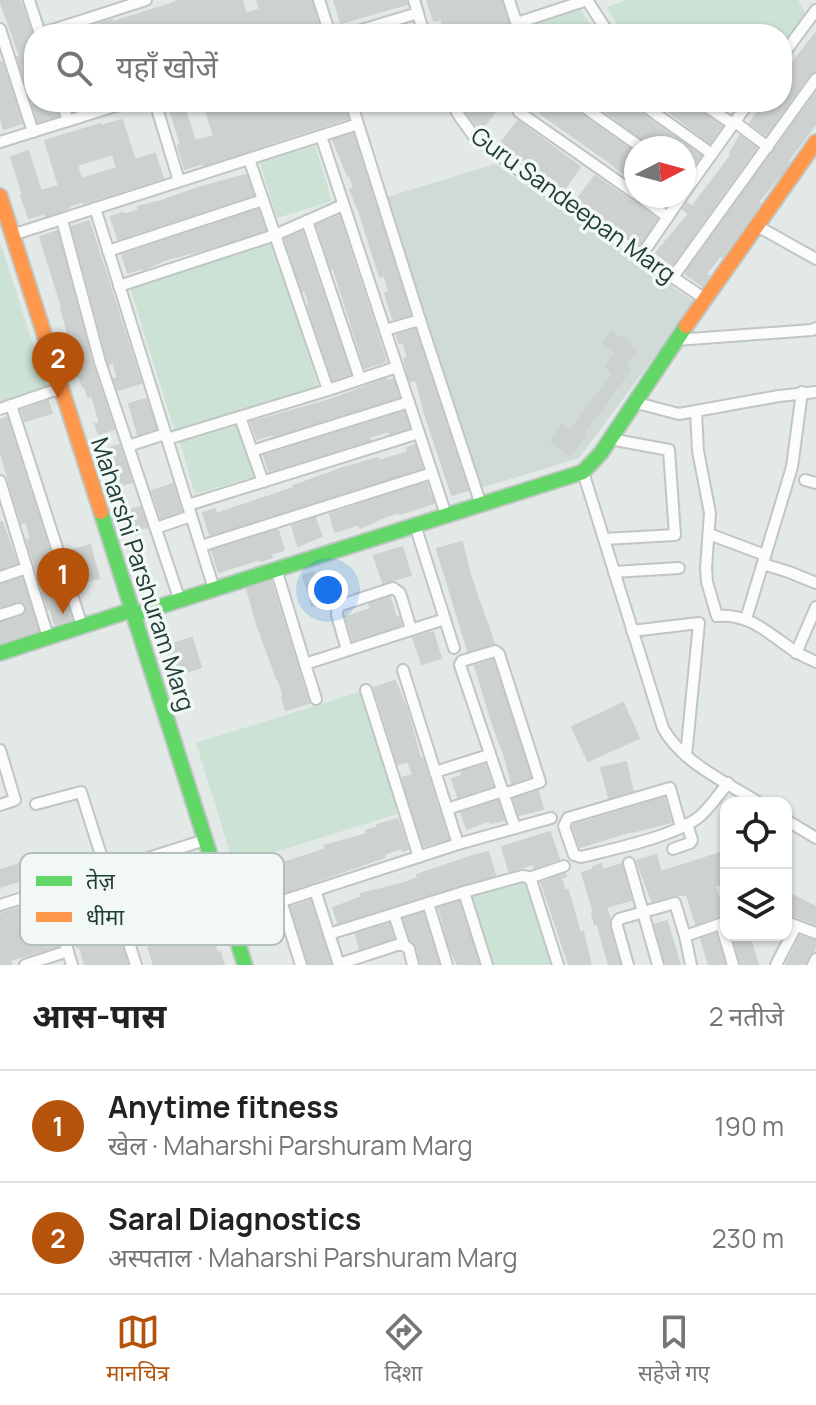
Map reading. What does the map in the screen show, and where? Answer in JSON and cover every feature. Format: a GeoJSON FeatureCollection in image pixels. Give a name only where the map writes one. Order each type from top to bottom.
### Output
{"type":"FeatureCollection","features":[{"type":"Feature","properties":{"kind":"street"},"geometry":{"type":"LineString","coordinates":[[29,0],[37,24]]}},
{"type":"Feature","properties":{"kind":"street"},"geometry":{"type":"LineString","coordinates":[[71,24],[146,0]]}},
{"type":"Feature","properties":{"kind":"street"},"geometry":{"type":"LineString","coordinates":[[319,0],[327,24]]}},
{"type":"Feature","properties":{"kind":"street"},"geometry":{"type":"LineString","coordinates":[[414,0],[421,24]]}},
{"type":"Feature","properties":{"kind":"street"},"geometry":{"type":"LineString","coordinates":[[509,0],[515,24]]}},
{"type":"Feature","properties":{"kind":"street"},"geometry":{"type":"LineString","coordinates":[[533,24],[587,0],[603,24]]}},
{"type":"Feature","properties":{"kind":"street"},"geometry":{"type":"LineString","coordinates":[[792,42],[816,9],[809,0]]}},
{"type":"Feature","properties":{"kind":"street"},"geometry":{"type":"LineString","coordinates":[[381,24],[418,13]]}},
{"type":"Feature","properties":{"kind":"street"},"geometry":{"type":"LineString","coordinates":[[0,29],[24,104]]}},
{"type":"Feature","properties":{"kind":"street"},"geometry":{"type":"LineString","coordinates":[[673,277],[816,79]]}},
{"type":"Feature","properties":{"kind":"street"},"geometry":{"type":"LineString","coordinates":[[27,112],[33,132]]}},
{"type":"Feature","properties":{"kind":"street"},"geometry":{"type":"LineString","coordinates":[[65,112],[68,121]]}},
{"type":"Feature","properties":{"kind":"street"},"geometry":{"type":"LineString","coordinates":[[0,142],[96,112]]}},
{"type":"Feature","properties":{"kind":"street"},"geometry":{"type":"LineString","coordinates":[[158,112],[179,181]]}},
{"type":"Feature","properties":{"kind":"street"},"geometry":{"type":"LineString","coordinates":[[354,112],[481,505]]}},
{"type":"Feature","properties":{"kind":"street","name":"Guru Sandeepan Marg"},"geometry":{"type":"LineString","coordinates":[[458,112],[473,135],[488,147],[555,197],[705,299]]}},
{"type":"Feature","properties":{"kind":"street"},"geometry":{"type":"LineString","coordinates":[[519,112],[624,186]]}},
{"type":"Feature","properties":{"kind":"street"},"geometry":{"type":"LineString","coordinates":[[591,112],[625,136]]}},
{"type":"Feature","properties":{"kind":"street"},"geometry":{"type":"LineString","coordinates":[[653,112],[712,154]]}},
{"type":"Feature","properties":{"kind":"street"},"geometry":{"type":"LineString","coordinates":[[716,112],[768,147]]}},
{"type":"Feature","properties":{"kind":"street"},"geometry":{"type":"LineString","coordinates":[[696,171],[742,112]]}},
{"type":"Feature","properties":{"kind":"street"},"geometry":{"type":"LineString","coordinates":[[12,235],[358,124]]}},
{"type":"Feature","properties":{"kind":"street"},"geometry":{"type":"LineString","coordinates":[[321,136],[446,515]]}},
{"type":"Feature","properties":{"kind":"street"},"geometry":{"type":"LineString","coordinates":[[0,653],[82,626],[180,601],[583,472],[610,439],[816,142]]}},
{"type":"Feature","properties":{"kind":"street"},"geometry":{"type":"LineString","coordinates":[[249,159],[328,390]]}},
{"type":"Feature","properties":{"kind":"street","name":"Maharshi Parshuram Marg"},"geometry":{"type":"LineString","coordinates":[[0,196],[209,853]]}},
{"type":"Feature","properties":{"kind":"street"},"geometry":{"type":"LineString","coordinates":[[108,251],[263,200]]}},
{"type":"Feature","properties":{"kind":"street"},"geometry":{"type":"LineString","coordinates":[[119,286],[275,235],[343,205]]}},
{"type":"Feature","properties":{"kind":"street"},"geometry":{"type":"LineString","coordinates":[[95,208],[214,589]]}},
{"type":"Feature","properties":{"kind":"street"},"geometry":{"type":"LineString","coordinates":[[655,208],[668,217]]}},
{"type":"Feature","properties":{"kind":"street"},"geometry":{"type":"LineString","coordinates":[[641,256],[674,208]]}},
{"type":"Feature","properties":{"kind":"street"},"geometry":{"type":"LineString","coordinates":[[62,220],[100,362],[180,601]]}},
{"type":"Feature","properties":{"kind":"street"},"geometry":{"type":"LineString","coordinates":[[307,221],[360,379]]}},
{"type":"Feature","properties":{"kind":"street"},"geometry":{"type":"LineString","coordinates":[[757,226],[816,259]]}},
{"type":"Feature","properties":{"kind":"street"},"geometry":{"type":"LineString","coordinates":[[385,330],[420,320]]}},
{"type":"Feature","properties":{"kind":"street"},"geometry":{"type":"LineString","coordinates":[[676,340],[816,328]]}},
{"type":"Feature","properties":{"kind":"street"},"geometry":{"type":"LineString","coordinates":[[128,446],[240,417],[397,367]]}},
{"type":"Feature","properties":{"kind":"street"},"geometry":{"type":"LineString","coordinates":[[61,388],[6,407],[82,626]]}},
{"type":"Feature","properties":{"kind":"street"},"geometry":{"type":"LineString","coordinates":[[746,619],[794,460],[802,392]]}},
{"type":"Feature","properties":{"kind":"street"},"geometry":{"type":"LineString","coordinates":[[633,402],[679,414],[816,392]]}},
{"type":"Feature","properties":{"kind":"street"},"geometry":{"type":"LineString","coordinates":[[252,451],[409,402]]}},
{"type":"Feature","properties":{"kind":"street"},"geometry":{"type":"LineString","coordinates":[[696,412],[698,451],[710,506],[707,582],[717,616],[732,615],[757,623],[796,653],[816,662]]}},
{"type":"Feature","properties":{"kind":"street"},"geometry":{"type":"LineString","coordinates":[[240,417],[263,482]]}},
{"type":"Feature","properties":{"kind":"street"},"geometry":{"type":"LineString","coordinates":[[156,528],[263,482],[419,433]]}},
{"type":"Feature","properties":{"kind":"street"},"geometry":{"type":"LineString","coordinates":[[604,539],[675,535],[669,450],[610,439]]}},
{"type":"Feature","properties":{"kind":"street"},"geometry":{"type":"LineString","coordinates":[[583,472],[663,728],[676,748],[686,756],[750,797]]}},
{"type":"Feature","properties":{"kind":"street"},"geometry":{"type":"LineString","coordinates":[[201,546],[432,473]]}},
{"type":"Feature","properties":{"kind":"street"},"geometry":{"type":"LineString","coordinates":[[0,481],[48,637]]}},
{"type":"Feature","properties":{"kind":"street"},"geometry":{"type":"LineString","coordinates":[[415,525],[454,648]]}},
{"type":"Feature","properties":{"kind":"street"},"geometry":{"type":"LineString","coordinates":[[709,534],[816,583]]}},
{"type":"Feature","properties":{"kind":"street"},"geometry":{"type":"LineString","coordinates":[[0,577],[27,568]]}},
{"type":"Feature","properties":{"kind":"street"},"geometry":{"type":"LineString","coordinates":[[614,572],[679,568]]}},
{"type":"Feature","properties":{"kind":"street"},"geometry":{"type":"LineString","coordinates":[[276,569],[316,699]]}},
{"type":"Feature","properties":{"kind":"street"},"geometry":{"type":"LineString","coordinates":[[347,650],[337,615],[338,606],[393,588],[400,593],[411,629]]}},
{"type":"Feature","properties":{"kind":"street"},"geometry":{"type":"LineString","coordinates":[[796,653],[816,607]]}},
{"type":"Feature","properties":{"kind":"street"},"geometry":{"type":"LineString","coordinates":[[0,615],[19,609]]}},
{"type":"Feature","properties":{"kind":"street"},"geometry":{"type":"LineString","coordinates":[[305,664],[445,619]]}},
{"type":"Feature","properties":{"kind":"street"},"geometry":{"type":"LineString","coordinates":[[632,631],[699,623],[686,756]]}},
{"type":"Feature","properties":{"kind":"street"},"geometry":{"type":"LineString","coordinates":[[447,809],[503,792],[540,782],[499,654],[495,651],[462,661],[460,665],[489,755],[503,792],[515,828]]}},
{"type":"Feature","properties":{"kind":"street"},"geometry":{"type":"LineString","coordinates":[[403,670],[458,844]]}},
{"type":"Feature","properties":{"kind":"street"},"geometry":{"type":"LineString","coordinates":[[366,690],[419,857]]}},
{"type":"Feature","properties":{"kind":"street"},"geometry":{"type":"LineString","coordinates":[[0,750],[15,800],[0,805]]}},
{"type":"Feature","properties":{"kind":"street"},"geometry":{"type":"LineString","coordinates":[[435,772],[489,755]]}},
{"type":"Feature","properties":{"kind":"street"},"geometry":{"type":"LineString","coordinates":[[673,849],[692,840],[684,825],[670,788],[568,818],[564,826],[574,855],[581,857],[684,825],[701,815],[728,783]]}},
{"type":"Feature","properties":{"kind":"street"},"geometry":{"type":"LineString","coordinates":[[36,804],[81,792],[99,853]]}},
{"type":"Feature","properties":{"kind":"street"},"geometry":{"type":"LineString","coordinates":[[284,900],[458,844],[551,818]]}},
{"type":"Feature","properties":{"kind":"street"},"geometry":{"type":"LineString","coordinates":[[792,824],[816,838]]}},
{"type":"Feature","properties":{"kind":"street"},"geometry":{"type":"LineString","coordinates":[[164,853],[205,840]]}},
{"type":"Feature","properties":{"kind":"street"},"geometry":{"type":"LineString","coordinates":[[629,863],[658,965]]}},
{"type":"Feature","properties":{"kind":"street"},"geometry":{"type":"LineString","coordinates":[[329,934],[464,892],[522,876],[529,878],[564,866]]}},
{"type":"Feature","properties":{"kind":"street"},"geometry":{"type":"LineString","coordinates":[[529,878],[558,965]]}},
{"type":"Feature","properties":{"kind":"street"},"geometry":{"type":"LineString","coordinates":[[315,890],[339,964],[404,945]]}},
{"type":"Feature","properties":{"kind":"street"},"geometry":{"type":"LineString","coordinates":[[464,892],[487,965]]}},
{"type":"Feature","properties":{"kind":"street"},"geometry":{"type":"LineString","coordinates":[[0,905],[20,899]]}},
{"type":"Feature","properties":{"kind":"street"},"geometry":{"type":"LineString","coordinates":[[428,903],[447,965]]}},
{"type":"Feature","properties":{"kind":"street"},"geometry":{"type":"LineString","coordinates":[[628,965],[617,922],[619,919],[675,903],[691,965]]}},
{"type":"Feature","properties":{"kind":"street"},"geometry":{"type":"LineString","coordinates":[[284,911],[301,965]]}},
{"type":"Feature","properties":{"kind":"street"},"geometry":{"type":"LineString","coordinates":[[394,914],[413,965]]}},
{"type":"Feature","properties":{"kind":"street"},"geometry":{"type":"LineString","coordinates":[[685,936],[720,924]]}},
{"type":"Feature","properties":{"kind":"street"},"geometry":{"type":"LineString","coordinates":[[792,924],[816,933]]}},
{"type":"Feature","properties":{"kind":"street"},"geometry":{"type":"LineString","coordinates":[[727,941],[733,965]]}},
{"type":"Feature","properties":{"kind":"street"},"geometry":{"type":"LineString","coordinates":[[776,965],[785,941]]}},
{"type":"Feature","properties":{"kind":"street"},"geometry":{"type":"LineString","coordinates":[[66,945],[72,965]]}},
{"type":"Feature","properties":{"kind":"street"},"geometry":{"type":"LineString","coordinates":[[129,945],[136,965]]}},
{"type":"Feature","properties":{"kind":"street","name":"Maharshi Parshuram Marg"},"geometry":{"type":"LineString","coordinates":[[239,945],[245,965]]}},
{"type":"Feature","properties":{"kind":"street"},"geometry":{"type":"LineString","coordinates":[[25,965],[68,951]]}},
{"type":"Feature","properties":{"kind":"street"},"geometry":{"type":"LineString","coordinates":[[813,965],[816,959]]}},
{"type":"Feature","properties":{"kind":"shaded area"},"geometry":{"type":"Polygon","coordinates":[[[495,164],[695,302],[579,458],[481,488],[387,197],[495,164]]]}},
{"type":"Feature","properties":{"kind":"green space"},"geometry":{"type":"Polygon","coordinates":[[[627,0],[798,0],[805,13],[792,32],[792,24],[617,24],[607,7],[627,0]]]}},
{"type":"Feature","properties":{"kind":"green space"},"geometry":{"type":"Polygon","coordinates":[[[580,8],[590,24],[531,24],[580,8]]]}},
{"type":"Feature","properties":{"kind":"green space"},"geometry":{"type":"Polygon","coordinates":[[[315,146],[332,201],[277,218],[260,163],[315,146]]]}},
{"type":"Feature","properties":{"kind":"green space"},"geometry":{"type":"Polygon","coordinates":[[[0,242],[47,388],[0,404],[0,242]]]}},
{"type":"Feature","properties":{"kind":"green space"},"geometry":{"type":"Polygon","coordinates":[[[273,242],[318,386],[175,432],[130,288],[273,242]]]}},
{"type":"Feature","properties":{"kind":"green space"},"geometry":{"type":"Polygon","coordinates":[[[239,425],[254,477],[195,494],[180,442],[239,425]]]}},
{"type":"Feature","properties":{"kind":"green space"},"geometry":{"type":"Polygon","coordinates":[[[366,690],[403,812],[272,853],[230,853],[196,743],[366,690]]]}},
{"type":"Feature","properties":{"kind":"green space"},"geometry":{"type":"Polygon","coordinates":[[[525,880],[552,965],[494,965],[472,897],[525,880]]]}},
{"type":"Feature","properties":{"kind":"building"},"geometry":{"type":"Polygon","coordinates":[[[0,0],[20,0],[29,24],[24,24],[24,78],[17,57],[20,56],[0,0]]]}},
{"type":"Feature","properties":{"kind":"building"},"geometry":{"type":"Polygon","coordinates":[[[242,0],[246,14],[260,9],[257,0],[311,0],[319,24],[99,24],[177,2],[242,0]]]}},
{"type":"Feature","properties":{"kind":"building"},"geometry":{"type":"Polygon","coordinates":[[[334,0],[406,0],[407,4],[341,23],[334,0]]]}},
{"type":"Feature","properties":{"kind":"building"},"geometry":{"type":"Polygon","coordinates":[[[427,0],[501,0],[509,24],[443,24],[441,19],[434,21],[427,0]]]}},
{"type":"Feature","properties":{"kind":"building"},"geometry":{"type":"Polygon","coordinates":[[[816,33],[816,71],[810,74],[792,99],[792,63],[816,33]]]}},
{"type":"Feature","properties":{"kind":"building"},"geometry":{"type":"Polygon","coordinates":[[[0,62],[22,123],[4,129],[0,116],[0,62]]]}},
{"type":"Feature","properties":{"kind":"building"},"geometry":{"type":"Polygon","coordinates":[[[816,93],[816,123],[722,257],[706,274],[709,276],[702,286],[685,273],[816,93]]]}},
{"type":"Feature","properties":{"kind":"building"},"geometry":{"type":"Polygon","coordinates":[[[35,112],[57,112],[58,116],[38,122],[35,112]]]}},
{"type":"Feature","properties":{"kind":"building"},"geometry":{"type":"Polygon","coordinates":[[[171,112],[186,112],[195,141],[214,136],[206,112],[346,112],[348,118],[185,169],[171,112]]]}},
{"type":"Feature","properties":{"kind":"building"},"geometry":{"type":"Polygon","coordinates":[[[466,112],[495,112],[482,129],[466,112]]]}},
{"type":"Feature","properties":{"kind":"building"},"geometry":{"type":"Polygon","coordinates":[[[539,112],[577,112],[624,145],[624,174],[539,112]]]}},
{"type":"Feature","properties":{"kind":"building"},"geometry":{"type":"Polygon","coordinates":[[[606,112],[638,112],[672,136],[638,136],[606,112]]]}},
{"type":"Feature","properties":{"kind":"building"},"geometry":{"type":"Polygon","coordinates":[[[670,112],[701,112],[722,126],[710,143],[670,112]]]}},
{"type":"Feature","properties":{"kind":"building"},"geometry":{"type":"Polygon","coordinates":[[[758,112],[783,112],[766,135],[750,123],[758,112]]]}},
{"type":"Feature","properties":{"kind":"building"},"geometry":{"type":"Polygon","coordinates":[[[122,120],[135,160],[155,154],[163,178],[68,206],[46,216],[45,213],[29,218],[11,157],[28,151],[41,191],[59,186],[45,141],[122,120]],[[113,154],[77,165],[81,179],[117,168],[113,154]]]}},
{"type":"Feature","properties":{"kind":"building"},"geometry":{"type":"Polygon","coordinates":[[[518,121],[580,167],[562,192],[499,145],[518,121]]]}},
{"type":"Feature","properties":{"kind":"building"},"geometry":{"type":"Polygon","coordinates":[[[353,134],[410,315],[393,319],[385,293],[389,292],[384,275],[380,277],[350,190],[354,189],[350,175],[333,140],[353,134]]]}},
{"type":"Feature","properties":{"kind":"building"},"geometry":{"type":"Polygon","coordinates":[[[740,136],[756,148],[672,265],[656,253],[689,214],[684,208],[696,208],[696,202],[740,136]]]}},
{"type":"Feature","properties":{"kind":"building"},"geometry":{"type":"Polygon","coordinates":[[[246,175],[253,195],[118,239],[111,217],[246,175]]]}},
{"type":"Feature","properties":{"kind":"building"},"geometry":{"type":"Polygon","coordinates":[[[595,176],[624,196],[624,208],[641,208],[657,219],[639,245],[576,201],[595,176]]]}},
{"type":"Feature","properties":{"kind":"building"},"geometry":{"type":"Polygon","coordinates":[[[258,210],[265,230],[128,273],[122,255],[258,210]]]}},
{"type":"Feature","properties":{"kind":"building"},"geometry":{"type":"Polygon","coordinates":[[[339,216],[386,361],[365,368],[317,225],[339,216]]]}},
{"type":"Feature","properties":{"kind":"building"},"geometry":{"type":"Polygon","coordinates":[[[89,221],[141,383],[118,390],[114,379],[118,378],[113,362],[109,364],[72,227],[89,221]]]}},
{"type":"Feature","properties":{"kind":"building"},"geometry":{"type":"Polygon","coordinates":[[[57,231],[92,364],[114,429],[99,434],[95,424],[100,423],[92,396],[88,397],[73,368],[62,307],[40,237],[57,231]]]}},
{"type":"Feature","properties":{"kind":"building"},"geometry":{"type":"Polygon","coordinates":[[[302,232],[350,374],[333,380],[305,290],[302,291],[285,239],[302,232]]]}},
{"type":"Feature","properties":{"kind":"building"},"geometry":{"type":"Polygon","coordinates":[[[415,330],[468,490],[452,495],[416,380],[410,381],[408,375],[404,359],[408,358],[403,342],[399,343],[397,335],[415,330]]]}},
{"type":"Feature","properties":{"kind":"building"},"geometry":{"type":"Polygon","coordinates":[[[611,332],[619,339],[621,336],[629,341],[627,344],[636,350],[624,365],[630,370],[570,455],[551,441],[562,425],[570,431],[613,373],[605,366],[616,352],[603,343],[611,332]]]}},
{"type":"Feature","properties":{"kind":"building"},"geometry":{"type":"Polygon","coordinates":[[[393,379],[399,397],[257,439],[251,422],[330,400],[393,379]]]}},
{"type":"Feature","properties":{"kind":"building"},"geometry":{"type":"Polygon","coordinates":[[[146,399],[156,429],[138,434],[129,404],[146,399]]]}},
{"type":"Feature","properties":{"kind":"building"},"geometry":{"type":"Polygon","coordinates":[[[48,401],[52,413],[25,421],[22,410],[48,401]]]}},
{"type":"Feature","properties":{"kind":"building"},"geometry":{"type":"Polygon","coordinates":[[[404,412],[409,428],[369,437],[370,440],[269,471],[264,456],[404,412]]]}},
{"type":"Feature","properties":{"kind":"building"},"geometry":{"type":"Polygon","coordinates":[[[7,418],[71,619],[55,624],[27,540],[31,539],[26,522],[22,523],[0,449],[0,420],[7,418]]]}},
{"type":"Feature","properties":{"kind":"building"},"geometry":{"type":"Polygon","coordinates":[[[119,445],[132,482],[115,487],[108,462],[105,463],[101,451],[119,445]]]}},
{"type":"Feature","properties":{"kind":"building"},"geometry":{"type":"Polygon","coordinates":[[[415,445],[422,468],[210,535],[203,513],[215,509],[216,514],[343,468],[408,452],[407,448],[415,445]]]}},
{"type":"Feature","properties":{"kind":"building"},"geometry":{"type":"Polygon","coordinates":[[[426,483],[434,503],[384,517],[360,528],[359,524],[335,532],[330,514],[426,483]]]}},
{"type":"Feature","properties":{"kind":"building"},"geometry":{"type":"Polygon","coordinates":[[[173,484],[181,511],[161,518],[152,491],[173,484]]]}},
{"type":"Feature","properties":{"kind":"building"},"geometry":{"type":"Polygon","coordinates":[[[140,507],[147,527],[128,533],[122,512],[140,507]]]}},
{"type":"Feature","properties":{"kind":"building"},"geometry":{"type":"Polygon","coordinates":[[[315,518],[322,536],[298,546],[292,526],[315,518]]]}},
{"type":"Feature","properties":{"kind":"building"},"geometry":{"type":"Polygon","coordinates":[[[0,522],[17,563],[0,569],[0,522]]]}},
{"type":"Feature","properties":{"kind":"building"},"geometry":{"type":"Polygon","coordinates":[[[278,530],[284,550],[271,554],[272,557],[219,572],[212,551],[278,530]]]}},
{"type":"Feature","properties":{"kind":"building"},"geometry":{"type":"Polygon","coordinates":[[[462,542],[494,643],[468,651],[437,549],[462,542]]]}},
{"type":"Feature","properties":{"kind":"building"},"geometry":{"type":"Polygon","coordinates":[[[90,545],[99,578],[77,584],[67,552],[90,545]]]}},
{"type":"Feature","properties":{"kind":"building"},"geometry":{"type":"Polygon","coordinates":[[[402,547],[411,575],[383,583],[374,556],[402,547]]]}},
{"type":"Feature","properties":{"kind":"building"},"geometry":{"type":"Polygon","coordinates":[[[314,572],[323,603],[312,606],[303,576],[314,572]]]}},
{"type":"Feature","properties":{"kind":"building"},"geometry":{"type":"Polygon","coordinates":[[[22,578],[38,630],[0,642],[0,623],[22,616],[27,610],[20,601],[0,607],[0,585],[22,578]]]}},
{"type":"Feature","properties":{"kind":"building"},"geometry":{"type":"Polygon","coordinates":[[[271,582],[309,703],[286,710],[247,589],[271,582]]]}},
{"type":"Feature","properties":{"kind":"building"},"geometry":{"type":"Polygon","coordinates":[[[390,597],[401,625],[353,640],[346,617],[371,609],[369,604],[390,597]]]}},
{"type":"Feature","properties":{"kind":"building"},"geometry":{"type":"Polygon","coordinates":[[[433,632],[441,658],[422,664],[413,638],[433,632]]]}},
{"type":"Feature","properties":{"kind":"building"},"geometry":{"type":"Polygon","coordinates":[[[192,638],[201,667],[175,676],[166,646],[192,638]]]}},
{"type":"Feature","properties":{"kind":"building"},"geometry":{"type":"Polygon","coordinates":[[[493,660],[530,777],[512,783],[475,666],[493,660]]]}},
{"type":"Feature","properties":{"kind":"building"},"geometry":{"type":"Polygon","coordinates":[[[395,681],[448,839],[424,846],[402,778],[413,775],[408,761],[398,764],[374,688],[395,681]]]}},
{"type":"Feature","properties":{"kind":"building"},"geometry":{"type":"Polygon","coordinates":[[[623,703],[639,738],[588,761],[572,727],[623,703]]]}},
{"type":"Feature","properties":{"kind":"building"},"geometry":{"type":"Polygon","coordinates":[[[626,762],[633,791],[609,798],[601,768],[626,762]]]}},
{"type":"Feature","properties":{"kind":"building"},"geometry":{"type":"Polygon","coordinates":[[[485,765],[492,786],[458,797],[452,779],[462,776],[461,772],[485,765]]]}},
{"type":"Feature","properties":{"kind":"building"},"geometry":{"type":"Polygon","coordinates":[[[538,791],[543,809],[519,815],[514,799],[538,791]]]}},
{"type":"Feature","properties":{"kind":"building"},"geometry":{"type":"Polygon","coordinates":[[[664,798],[671,822],[580,847],[574,825],[664,798]]]}},
{"type":"Feature","properties":{"kind":"building"},"geometry":{"type":"Polygon","coordinates":[[[498,801],[504,820],[490,823],[490,820],[467,829],[461,813],[498,801]]]}},
{"type":"Feature","properties":{"kind":"building"},"geometry":{"type":"Polygon","coordinates":[[[398,819],[408,849],[384,854],[385,857],[284,892],[284,863],[326,849],[325,846],[367,834],[366,831],[398,819]]]}},
{"type":"Feature","properties":{"kind":"building"},"geometry":{"type":"Polygon","coordinates":[[[550,832],[559,859],[534,868],[534,864],[509,871],[502,847],[550,832]]]}},
{"type":"Feature","properties":{"kind":"building"},"geometry":{"type":"Polygon","coordinates":[[[488,852],[495,875],[338,923],[333,908],[362,897],[361,894],[401,884],[418,878],[417,875],[488,852]]]}},
{"type":"Feature","properties":{"kind":"building"},"geometry":{"type":"Polygon","coordinates":[[[720,853],[720,885],[715,886],[720,901],[720,916],[696,924],[687,895],[652,901],[637,861],[656,855],[661,872],[720,853]]]}},
{"type":"Feature","properties":{"kind":"building"},"geometry":{"type":"Polygon","coordinates":[[[20,864],[20,881],[0,887],[0,870],[20,864]]]}},
{"type":"Feature","properties":{"kind":"building"},"geometry":{"type":"Polygon","coordinates":[[[601,864],[603,870],[621,864],[631,900],[606,907],[620,965],[609,965],[582,873],[601,864]]]}},
{"type":"Feature","properties":{"kind":"building"},"geometry":{"type":"Polygon","coordinates":[[[565,874],[561,878],[565,891],[568,890],[580,933],[583,932],[591,965],[569,965],[541,882],[565,874]]]}},
{"type":"Feature","properties":{"kind":"building"},"geometry":{"type":"Polygon","coordinates":[[[792,895],[816,907],[816,924],[792,915],[792,895]]]}},
{"type":"Feature","properties":{"kind":"building"},"geometry":{"type":"Polygon","coordinates":[[[310,901],[331,965],[309,965],[291,907],[310,901]]]}},
{"type":"Feature","properties":{"kind":"building"},"geometry":{"type":"Polygon","coordinates":[[[459,902],[479,965],[458,965],[450,949],[439,908],[459,902]]]}},
{"type":"Feature","properties":{"kind":"building"},"geometry":{"type":"Polygon","coordinates":[[[20,908],[20,945],[58,946],[10,960],[11,964],[0,965],[0,914],[20,908]]]}},
{"type":"Feature","properties":{"kind":"building"},"geometry":{"type":"Polygon","coordinates":[[[423,913],[439,965],[421,965],[417,947],[411,940],[404,919],[423,913]]]}},
{"type":"Feature","properties":{"kind":"building"},"geometry":{"type":"Polygon","coordinates":[[[667,921],[680,965],[666,965],[655,925],[667,921]]]}},
{"type":"Feature","properties":{"kind":"building"},"geometry":{"type":"Polygon","coordinates":[[[389,924],[393,938],[360,949],[356,934],[389,924]]]}},
{"type":"Feature","properties":{"kind":"building"},"geometry":{"type":"Polygon","coordinates":[[[716,934],[725,965],[709,965],[701,939],[716,934]]]}},
{"type":"Feature","properties":{"kind":"building"},"geometry":{"type":"Polygon","coordinates":[[[800,936],[816,941],[814,951],[805,965],[786,965],[800,936]]]}},
{"type":"Feature","properties":{"kind":"building"},"geometry":{"type":"Polygon","coordinates":[[[735,941],[751,941],[758,965],[741,965],[735,941]]]}},
{"type":"Feature","properties":{"kind":"building"},"geometry":{"type":"Polygon","coordinates":[[[122,945],[128,965],[85,965],[80,947],[77,947],[122,945]]]}},
{"type":"Feature","properties":{"kind":"building"},"geometry":{"type":"Polygon","coordinates":[[[148,945],[214,945],[224,965],[154,965],[148,945]]]}},
{"type":"Feature","properties":{"kind":"traffic: fast"},"geometry":{"type":"LineString","coordinates":[[133,615],[583,472],[601,453],[686,326]]}},
{"type":"Feature","properties":{"kind":"traffic: fast"},"geometry":{"type":"LineString","coordinates":[[101,512],[209,853]]}},
{"type":"Feature","properties":{"kind":"traffic: fast"},"geometry":{"type":"LineString","coordinates":[[0,653],[132,610]]}},
{"type":"Feature","properties":{"kind":"traffic: fast"},"geometry":{"type":"LineString","coordinates":[[239,945],[245,965]]}},
{"type":"Feature","properties":{"kind":"traffic: slow"},"geometry":{"type":"LineString","coordinates":[[686,326],[816,142]]}},
{"type":"Feature","properties":{"kind":"traffic: slow"},"geometry":{"type":"LineString","coordinates":[[0,196],[101,512]]}},
{"type":"Feature","properties":{"kind":"place","name":"Saral Diagnostics"},"geometry":{"type":"Point","coordinates":[58,398]}},
{"type":"Feature","properties":{"kind":"place","name":"Anytime fitness"},"geometry":{"type":"Point","coordinates":[63,614]}}]}
